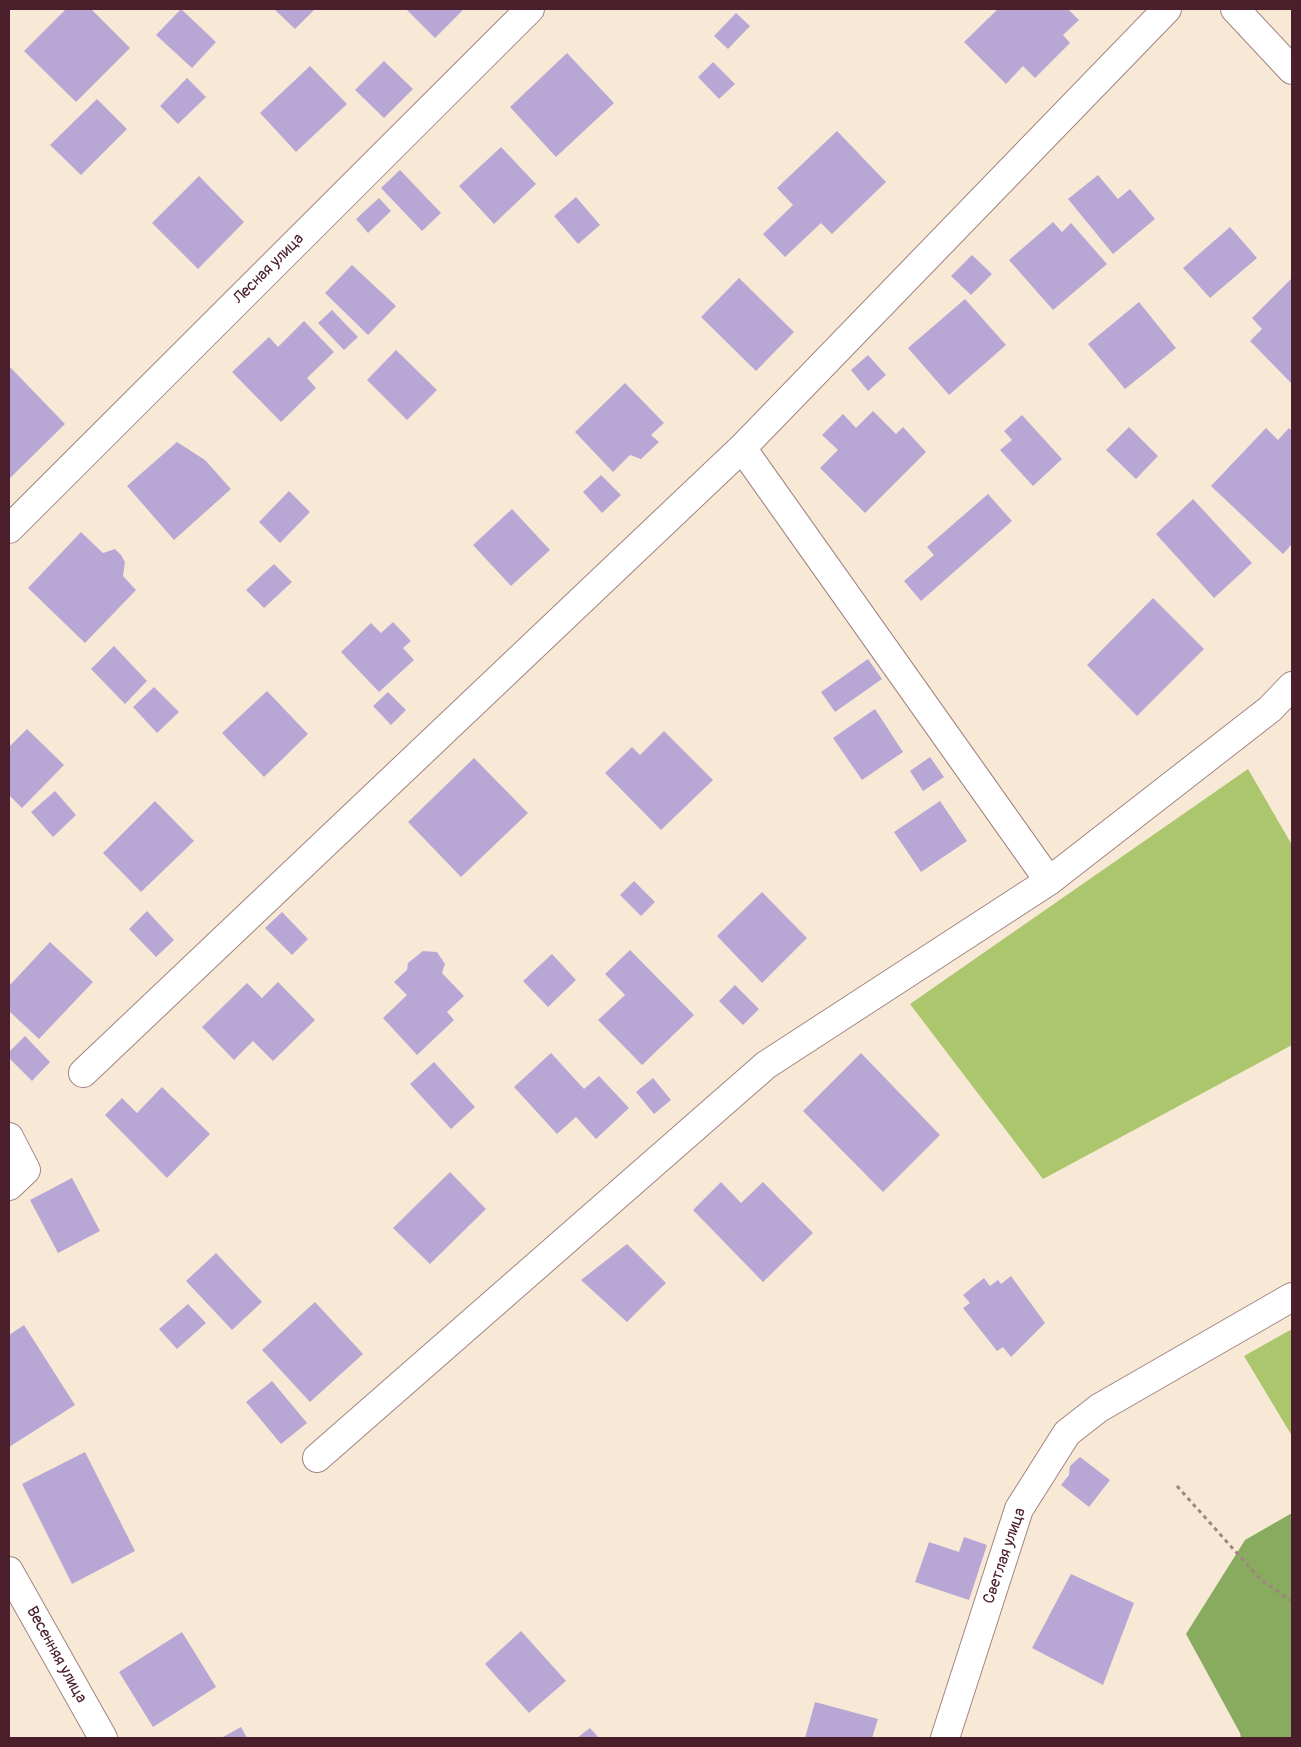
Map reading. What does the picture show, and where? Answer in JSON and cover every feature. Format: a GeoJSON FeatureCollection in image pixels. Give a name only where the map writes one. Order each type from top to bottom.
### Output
{"type":"FeatureCollection","features":[{"type":"Feature","properties":{"kind":"street","name":"Лесная улица"},"geometry":{"type":"LineString","coordinates":[[9,529],[530,9]]}},
{"type":"Feature","properties":{"kind":"street"},"geometry":{"type":"LineString","coordinates":[[84,1073],[742,448],[1166,9]]}},
{"type":"Feature","properties":{"kind":"street"},"geometry":{"type":"LineString","coordinates":[[1235,9],[1292,70]]}},
{"type":"Feature","properties":{"kind":"street"},"geometry":{"type":"LineString","coordinates":[[742,448],[1049,881]]}},
{"type":"Feature","properties":{"kind":"street"},"geometry":{"type":"LineString","coordinates":[[317,1458],[766,1066],[1049,881],[1270,709],[1292,686]]}},
{"type":"Feature","properties":{"kind":"street"},"geometry":{"type":"LineString","coordinates":[[9,1136],[26,1170],[9,1186]]}},
{"type":"Feature","properties":{"kind":"street","name":"Светлая улица"},"geometry":{"type":"LineString","coordinates":[[945,1738],[1019,1510],[1067,1433],[1099,1408],[1292,1296]]}},
{"type":"Feature","properties":{"kind":"street","name":"Весенняя улица"},"geometry":{"type":"LineString","coordinates":[[9,1571],[103,1738]]}},
{"type":"Feature","properties":{"kind":"path"},"geometry":{"type":"LineString","coordinates":[[1177,1486],[1261,1580],[1292,1601]]}},
{"type":"Feature","properties":{"kind":"green space"},"geometry":{"type":"Polygon","coordinates":[[[1248,769],[1292,845],[1292,1045],[1043,1179],[910,1004],[1248,769]]]}},
{"type":"Feature","properties":{"kind":"green space"},"geometry":{"type":"Polygon","coordinates":[[[1292,1329],[1292,1436],[1244,1356],[1292,1329]]]}},
{"type":"Feature","properties":{"kind":"green space"},"geometry":{"type":"Polygon","coordinates":[[[1292,1513],[1292,1738],[1241,1738],[1186,1634],[1245,1540],[1292,1513]]]}},
{"type":"Feature","properties":{"kind":"building"},"geometry":{"type":"Polygon","coordinates":[[[66,9],[91,9],[130,48],[76,102],[24,51],[66,9]]]}},
{"type":"Feature","properties":{"kind":"building"},"geometry":{"type":"Polygon","coordinates":[[[181,9],[216,42],[192,68],[156,35],[181,9]]]}},
{"type":"Feature","properties":{"kind":"building"},"geometry":{"type":"Polygon","coordinates":[[[274,9],[315,9],[295,29],[274,9]]]}},
{"type":"Feature","properties":{"kind":"building"},"geometry":{"type":"Polygon","coordinates":[[[406,9],[464,9],[435,38],[406,9]]]}},
{"type":"Feature","properties":{"kind":"building"},"geometry":{"type":"Polygon","coordinates":[[[998,9],[1068,9],[1079,20],[1063,35],[1070,43],[1035,78],[1023,66],[1006,84],[964,42],[998,9]]]}},
{"type":"Feature","properties":{"kind":"building"},"geometry":{"type":"Polygon","coordinates":[[[736,13],[750,26],[728,49],[714,36],[736,13]]]}},
{"type":"Feature","properties":{"kind":"building"},"geometry":{"type":"Polygon","coordinates":[[[567,53],[614,103],[556,157],[510,107],[567,53]]]}},
{"type":"Feature","properties":{"kind":"building"},"geometry":{"type":"Polygon","coordinates":[[[384,61],[413,89],[384,118],[355,90],[384,61]]]}},
{"type":"Feature","properties":{"kind":"building"},"geometry":{"type":"Polygon","coordinates":[[[713,62],[735,84],[719,99],[698,77],[713,62]]]}},
{"type":"Feature","properties":{"kind":"building"},"geometry":{"type":"Polygon","coordinates":[[[310,66],[347,104],[296,152],[260,113],[310,66]]]}},
{"type":"Feature","properties":{"kind":"building"},"geometry":{"type":"Polygon","coordinates":[[[187,78],[206,97],[178,124],[160,106],[187,78]]]}},
{"type":"Feature","properties":{"kind":"building"},"geometry":{"type":"Polygon","coordinates":[[[97,99],[127,129],[81,175],[50,145],[97,99]]]}},
{"type":"Feature","properties":{"kind":"building"},"geometry":{"type":"Polygon","coordinates":[[[837,131],[886,182],[832,234],[821,223],[785,257],[763,234],[793,205],[777,188],[837,131]]]}},
{"type":"Feature","properties":{"kind":"building"},"geometry":{"type":"Polygon","coordinates":[[[501,147],[536,184],[494,224],[459,186],[501,147]]]}},
{"type":"Feature","properties":{"kind":"building"},"geometry":{"type":"Polygon","coordinates":[[[400,170],[441,213],[422,231],[381,188],[400,170]]]}},
{"type":"Feature","properties":{"kind":"building"},"geometry":{"type":"Polygon","coordinates":[[[1098,175],[1118,199],[1130,189],[1155,219],[1113,254],[1068,199],[1098,175]]]}},
{"type":"Feature","properties":{"kind":"building"},"geometry":{"type":"Polygon","coordinates":[[[199,176],[244,222],[198,269],[152,223],[199,176]]]}},
{"type":"Feature","properties":{"kind":"building"},"geometry":{"type":"Polygon","coordinates":[[[576,197],[600,225],[578,244],[554,216],[576,197]]]}},
{"type":"Feature","properties":{"kind":"building"},"geometry":{"type":"Polygon","coordinates":[[[379,198],[391,211],[368,233],[356,219],[379,198]]]}},
{"type":"Feature","properties":{"kind":"building"},"geometry":{"type":"Polygon","coordinates":[[[1053,222],[1062,232],[1071,223],[1107,264],[1053,310],[1009,260],[1053,222]]]}},
{"type":"Feature","properties":{"kind":"building"},"geometry":{"type":"Polygon","coordinates":[[[1230,227],[1257,258],[1210,298],[1183,268],[1230,227]]]}},
{"type":"Feature","properties":{"kind":"building"},"geometry":{"type":"Polygon","coordinates":[[[972,255],[992,274],[971,295],[951,276],[972,255]]]}},
{"type":"Feature","properties":{"kind":"building"},"geometry":{"type":"Polygon","coordinates":[[[352,265],[396,306],[368,335],[325,293],[352,265]]]}},
{"type":"Feature","properties":{"kind":"building"},"geometry":{"type":"Polygon","coordinates":[[[739,278],[794,332],[756,371],[701,317],[739,278]]]}},
{"type":"Feature","properties":{"kind":"building"},"geometry":{"type":"Polygon","coordinates":[[[1292,278],[1292,384],[1250,341],[1262,329],[1252,318],[1292,278]]]}},
{"type":"Feature","properties":{"kind":"building"},"geometry":{"type":"Polygon","coordinates":[[[965,299],[1006,345],[949,395],[908,348],[965,299]]]}},
{"type":"Feature","properties":{"kind":"building"},"geometry":{"type":"Polygon","coordinates":[[[1139,302],[1176,348],[1125,389],[1088,344],[1139,302]]]}},
{"type":"Feature","properties":{"kind":"building"},"geometry":{"type":"Polygon","coordinates":[[[332,310],[358,337],[344,350],[318,323],[332,310]]]}},
{"type":"Feature","properties":{"kind":"building"},"geometry":{"type":"Polygon","coordinates":[[[304,321],[334,352],[307,378],[316,388],[281,422],[232,372],[269,337],[278,347],[304,321]]]}},
{"type":"Feature","properties":{"kind":"building"},"geometry":{"type":"Polygon","coordinates":[[[396,350],[437,390],[407,420],[367,380],[396,350]]]}},
{"type":"Feature","properties":{"kind":"building"},"geometry":{"type":"Polygon","coordinates":[[[868,355],[886,375],[868,391],[851,370],[868,355]]]}},
{"type":"Feature","properties":{"kind":"building"},"geometry":{"type":"Polygon","coordinates":[[[9,366],[65,424],[9,479],[9,366]]]}},
{"type":"Feature","properties":{"kind":"building"},"geometry":{"type":"Polygon","coordinates":[[[625,383],[664,423],[651,435],[659,442],[641,459],[630,455],[613,472],[575,432],[625,383]]]}},
{"type":"Feature","properties":{"kind":"building"},"geometry":{"type":"Polygon","coordinates":[[[873,411],[896,434],[903,427],[926,452],[865,513],[820,468],[838,450],[822,435],[843,414],[856,428],[873,411]]]}},
{"type":"Feature","properties":{"kind":"building"},"geometry":{"type":"Polygon","coordinates":[[[1022,415],[1062,459],[1033,486],[1000,450],[1012,440],[1004,431],[1022,415]]]}},
{"type":"Feature","properties":{"kind":"building"},"geometry":{"type":"Polygon","coordinates":[[[1129,427],[1158,456],[1136,479],[1106,450],[1129,427]]]}},
{"type":"Feature","properties":{"kind":"building"},"geometry":{"type":"Polygon","coordinates":[[[1266,428],[1278,440],[1289,428],[1292,431],[1292,544],[1283,554],[1211,486],[1266,428]]]}},
{"type":"Feature","properties":{"kind":"building"},"geometry":{"type":"Polygon","coordinates":[[[177,442],[205,460],[231,489],[174,540],[127,486],[177,442]]]}},
{"type":"Feature","properties":{"kind":"building"},"geometry":{"type":"Polygon","coordinates":[[[601,475],[621,495],[602,513],[583,492],[601,475]]]}},
{"type":"Feature","properties":{"kind":"building"},"geometry":{"type":"Polygon","coordinates":[[[289,491],[310,512],[280,543],[259,522],[289,491]]]}},
{"type":"Feature","properties":{"kind":"building"},"geometry":{"type":"Polygon","coordinates":[[[988,494],[1012,521],[921,601],[904,581],[934,555],[927,547],[988,494]]]}},
{"type":"Feature","properties":{"kind":"building"},"geometry":{"type":"Polygon","coordinates":[[[1193,499],[1252,563],[1214,598],[1156,534],[1193,499]]]}},
{"type":"Feature","properties":{"kind":"building"},"geometry":{"type":"Polygon","coordinates":[[[512,509],[550,550],[511,586],[473,545],[512,509]]]}},
{"type":"Feature","properties":{"kind":"building"},"geometry":{"type":"Polygon","coordinates":[[[81,532],[103,553],[115,549],[121,555],[125,562],[123,576],[136,590],[85,643],[28,588],[81,532]]]}},
{"type":"Feature","properties":{"kind":"building"},"geometry":{"type":"Polygon","coordinates":[[[274,564],[292,582],[264,608],[246,590],[274,564]]]}},
{"type":"Feature","properties":{"kind":"building"},"geometry":{"type":"Polygon","coordinates":[[[1153,598],[1204,649],[1137,716],[1087,665],[1153,598]]]}},
{"type":"Feature","properties":{"kind":"building"},"geometry":{"type":"Polygon","coordinates":[[[393,622],[411,641],[403,648],[414,660],[379,692],[341,652],[371,623],[381,633],[393,622]]]}},
{"type":"Feature","properties":{"kind":"building"},"geometry":{"type":"Polygon","coordinates":[[[114,646],[147,681],[125,704],[91,669],[114,646]]]}},
{"type":"Feature","properties":{"kind":"building"},"geometry":{"type":"Polygon","coordinates":[[[868,659],[882,679],[835,712],[821,692],[868,659]]]}},
{"type":"Feature","properties":{"kind":"building"},"geometry":{"type":"Polygon","coordinates":[[[154,687],[179,712],[157,733],[133,707],[154,687]]]}},
{"type":"Feature","properties":{"kind":"building"},"geometry":{"type":"Polygon","coordinates":[[[267,691],[308,734],[264,777],[222,733],[267,691]]]}},
{"type":"Feature","properties":{"kind":"building"},"geometry":{"type":"Polygon","coordinates":[[[388,692],[406,710],[391,725],[373,706],[388,692]]]}},
{"type":"Feature","properties":{"kind":"building"},"geometry":{"type":"Polygon","coordinates":[[[875,709],[903,752],[862,780],[833,738],[875,709]]]}},
{"type":"Feature","properties":{"kind":"building"},"geometry":{"type":"Polygon","coordinates":[[[27,729],[64,765],[22,808],[9,795],[9,747],[27,729]]]}},
{"type":"Feature","properties":{"kind":"building"},"geometry":{"type":"Polygon","coordinates":[[[664,731],[713,780],[661,830],[605,773],[632,747],[640,755],[664,731]]]}},
{"type":"Feature","properties":{"kind":"building"},"geometry":{"type":"Polygon","coordinates":[[[930,757],[944,777],[923,791],[910,771],[930,757]]]}},
{"type":"Feature","properties":{"kind":"building"},"geometry":{"type":"Polygon","coordinates":[[[474,758],[528,813],[461,877],[408,822],[474,758]]]}},
{"type":"Feature","properties":{"kind":"building"},"geometry":{"type":"Polygon","coordinates":[[[55,791],[76,815],[53,837],[31,812],[55,791]]]}},
{"type":"Feature","properties":{"kind":"building"},"geometry":{"type":"Polygon","coordinates":[[[155,801],[194,841],[141,892],[103,853],[155,801]]]}},
{"type":"Feature","properties":{"kind":"building"},"geometry":{"type":"Polygon","coordinates":[[[940,801],[967,841],[921,872],[894,832],[940,801]]]}},
{"type":"Feature","properties":{"kind":"building"},"geometry":{"type":"Polygon","coordinates":[[[634,881],[655,902],[641,916],[620,895],[634,881]]]}},
{"type":"Feature","properties":{"kind":"building"},"geometry":{"type":"Polygon","coordinates":[[[762,892],[807,938],[762,983],[717,936],[762,892]]]}},
{"type":"Feature","properties":{"kind":"building"},"geometry":{"type":"Polygon","coordinates":[[[147,911],[174,940],[156,957],[129,929],[147,911]]]}},
{"type":"Feature","properties":{"kind":"building"},"geometry":{"type":"Polygon","coordinates":[[[282,912],[308,939],[292,955],[265,928],[282,912]]]}},
{"type":"Feature","properties":{"kind":"building"},"geometry":{"type":"Polygon","coordinates":[[[50,942],[93,982],[39,1039],[9,1011],[9,986],[50,942]]]}},
{"type":"Feature","properties":{"kind":"building"},"geometry":{"type":"Polygon","coordinates":[[[630,950],[694,1015],[642,1065],[598,1020],[625,995],[605,974],[630,950]]]}},
{"type":"Feature","properties":{"kind":"building"},"geometry":{"type":"Polygon","coordinates":[[[423,951],[437,952],[445,964],[442,973],[464,996],[447,1012],[454,1020],[417,1055],[383,1018],[407,995],[394,982],[407,970],[408,963],[423,951]]]}},
{"type":"Feature","properties":{"kind":"building"},"geometry":{"type":"Polygon","coordinates":[[[552,954],[576,980],[548,1007],[523,981],[552,954]]]}},
{"type":"Feature","properties":{"kind":"building"},"geometry":{"type":"Polygon","coordinates":[[[278,982],[315,1020],[273,1061],[253,1041],[234,1060],[202,1027],[247,983],[262,998],[278,982]]]}},
{"type":"Feature","properties":{"kind":"building"},"geometry":{"type":"Polygon","coordinates":[[[735,985],[759,1009],[743,1025],[719,1001],[735,985]]]}},
{"type":"Feature","properties":{"kind":"building"},"geometry":{"type":"Polygon","coordinates":[[[25,1036],[50,1062],[32,1081],[9,1058],[9,1052],[25,1036]]]}},
{"type":"Feature","properties":{"kind":"building"},"geometry":{"type":"Polygon","coordinates":[[[551,1053],[584,1089],[599,1076],[629,1108],[596,1139],[576,1117],[557,1134],[514,1087],[551,1053]]]}},
{"type":"Feature","properties":{"kind":"building"},"geometry":{"type":"Polygon","coordinates":[[[861,1053],[940,1135],[883,1192],[803,1111],[861,1053]]]}},
{"type":"Feature","properties":{"kind":"building"},"geometry":{"type":"Polygon","coordinates":[[[434,1062],[475,1107],[451,1129],[410,1084],[434,1062]]]}},
{"type":"Feature","properties":{"kind":"building"},"geometry":{"type":"Polygon","coordinates":[[[653,1078],[671,1100],[654,1114],[636,1092],[653,1078]]]}},
{"type":"Feature","properties":{"kind":"building"},"geometry":{"type":"Polygon","coordinates":[[[162,1087],[210,1134],[167,1178],[105,1115],[122,1098],[137,1113],[162,1087]]]}},
{"type":"Feature","properties":{"kind":"building"},"geometry":{"type":"Polygon","coordinates":[[[450,1172],[486,1209],[430,1264],[393,1228],[450,1172]]]}},
{"type":"Feature","properties":{"kind":"building"},"geometry":{"type":"Polygon","coordinates":[[[72,1178],[100,1231],[58,1253],[30,1200],[72,1178]]]}},
{"type":"Feature","properties":{"kind":"building"},"geometry":{"type":"Polygon","coordinates":[[[721,1182],[741,1203],[763,1182],[813,1233],[763,1282],[693,1210],[721,1182]]]}},
{"type":"Feature","properties":{"kind":"building"},"geometry":{"type":"Polygon","coordinates":[[[627,1244],[666,1283],[627,1322],[581,1280],[627,1244]]]}},
{"type":"Feature","properties":{"kind":"building"},"geometry":{"type":"Polygon","coordinates":[[[216,1253],[262,1302],[232,1330],[186,1281],[216,1253]]]}},
{"type":"Feature","properties":{"kind":"building"},"geometry":{"type":"Polygon","coordinates":[[[1011,1276],[1045,1323],[1011,1357],[1003,1347],[997,1351],[963,1308],[970,1303],[963,1295],[984,1278],[990,1286],[998,1280],[1001,1284],[1011,1276]]]}},
{"type":"Feature","properties":{"kind":"building"},"geometry":{"type":"Polygon","coordinates":[[[315,1302],[363,1354],[310,1402],[262,1350],[315,1302]]]}},
{"type":"Feature","properties":{"kind":"building"},"geometry":{"type":"Polygon","coordinates":[[[188,1304],[206,1323],[177,1349],[159,1329],[188,1304]]]}},
{"type":"Feature","properties":{"kind":"building"},"geometry":{"type":"Polygon","coordinates":[[[24,1325],[75,1405],[9,1447],[9,1335],[24,1325]]]}},
{"type":"Feature","properties":{"kind":"building"},"geometry":{"type":"Polygon","coordinates":[[[272,1381],[307,1423],[281,1444],[246,1402],[272,1381]]]}},
{"type":"Feature","properties":{"kind":"building"},"geometry":{"type":"Polygon","coordinates":[[[85,1452],[135,1551],[72,1584],[22,1484],[85,1452]]]}},
{"type":"Feature","properties":{"kind":"building"},"geometry":{"type":"Polygon","coordinates":[[[1080,1457],[1110,1480],[1089,1507],[1061,1485],[1069,1475],[1070,1466],[1080,1457]]]}},
{"type":"Feature","properties":{"kind":"building"},"geometry":{"type":"Polygon","coordinates":[[[964,1537],[987,1545],[969,1600],[915,1582],[929,1542],[959,1552],[964,1537]]]}},
{"type":"Feature","properties":{"kind":"building"},"geometry":{"type":"Polygon","coordinates":[[[1071,1574],[1134,1603],[1103,1685],[1032,1648],[1071,1574]]]}},
{"type":"Feature","properties":{"kind":"building"},"geometry":{"type":"Polygon","coordinates":[[[521,1631],[566,1681],[529,1713],[485,1664],[521,1631]]]}},
{"type":"Feature","properties":{"kind":"building"},"geometry":{"type":"Polygon","coordinates":[[[182,1632],[216,1687],[153,1727],[119,1672],[182,1632]]]}},
{"type":"Feature","properties":{"kind":"building"},"geometry":{"type":"Polygon","coordinates":[[[815,1702],[878,1719],[872,1738],[805,1738],[815,1702]]]}},
{"type":"Feature","properties":{"kind":"building"},"geometry":{"type":"Polygon","coordinates":[[[241,1727],[247,1738],[221,1738],[241,1727]]]}},
{"type":"Feature","properties":{"kind":"building"},"geometry":{"type":"Polygon","coordinates":[[[590,1728],[599,1738],[577,1738],[590,1728]]]}}]}
